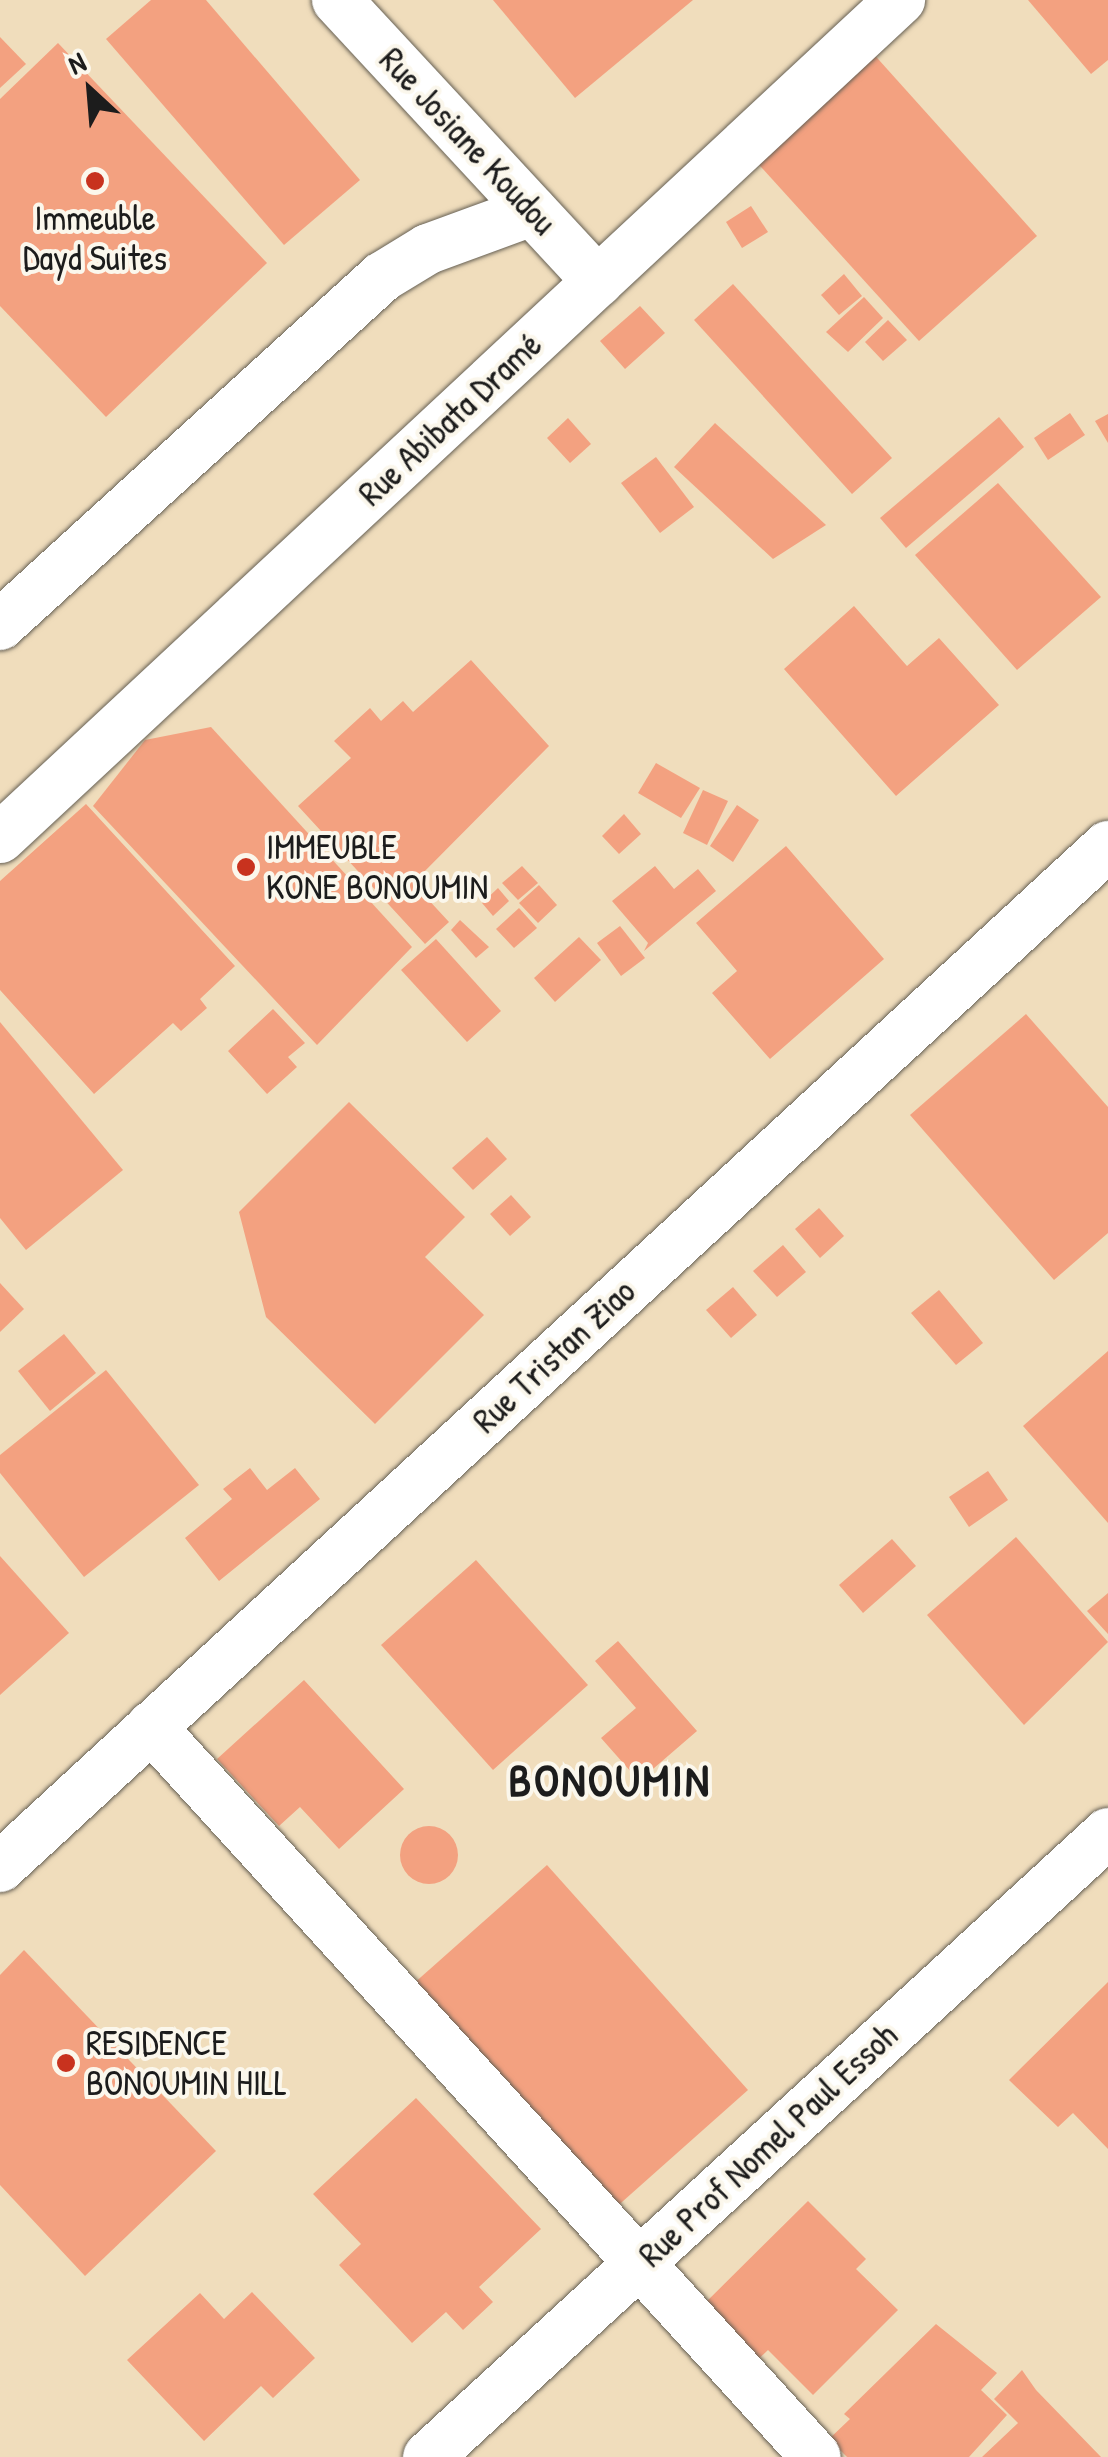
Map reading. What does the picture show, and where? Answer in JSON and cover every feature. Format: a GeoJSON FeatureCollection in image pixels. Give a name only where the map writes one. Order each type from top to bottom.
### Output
{"type":"FeatureCollection","features":[{"type":"Feature","properties":{"kind":"street","name":"Rue Josiane Koudou"},"geometry":{"type":"LineString","coordinates":[[338,0],[598,282]]}},
{"type":"Feature","properties":{"kind":"street","name":"Rue Abibata Dramé"},"geometry":{"type":"LineString","coordinates":[[0,838],[900,0]]}},
{"type":"Feature","properties":{"kind":"street"},"geometry":{"type":"LineString","coordinates":[[0,625],[382,278],[428,249],[532,210]]}},
{"type":"Feature","properties":{"kind":"street","name":"Rue Tristan Ziao"},"geometry":{"type":"LineString","coordinates":[[0,1867],[1108,846]]}},
{"type":"Feature","properties":{"kind":"street"},"geometry":{"type":"LineString","coordinates":[[151,1727],[816,2457]]}},
{"type":"Feature","properties":{"kind":"street","name":"Rue Prof Nomel Paul Essoh"},"geometry":{"type":"LineString","coordinates":[[428,2457],[1108,1833]]}},
{"type":"Feature","properties":{"kind":"building"},"geometry":{"type":"Polygon","coordinates":[[[151,0],[206,0],[360,180],[284,245],[106,39],[151,0]]]}},
{"type":"Feature","properties":{"kind":"building"},"geometry":{"type":"Polygon","coordinates":[[[493,0],[693,0],[575,98],[493,0]]]}},
{"type":"Feature","properties":{"kind":"building"},"geometry":{"type":"Polygon","coordinates":[[[1028,0],[1108,0],[1108,60],[1091,74],[1028,0]]]}},
{"type":"Feature","properties":{"kind":"building"},"geometry":{"type":"Polygon","coordinates":[[[0,37],[26,64],[0,88],[0,37]]]}},
{"type":"Feature","properties":{"kind":"building","name":"Immeuble Dayd Suites"},"geometry":{"type":"Polygon","coordinates":[[[58,43],[267,263],[106,417],[0,306],[0,99],[58,43]]]}},
{"type":"Feature","properties":{"kind":"building"},"geometry":{"type":"Polygon","coordinates":[[[870,50],[1037,236],[919,341],[751,156],[870,50]]]}},
{"type":"Feature","properties":{"kind":"building"},"geometry":{"type":"Polygon","coordinates":[[[751,206],[768,232],[742,248],[726,222],[751,206]]]}},
{"type":"Feature","properties":{"kind":"building"},"geometry":{"type":"Polygon","coordinates":[[[844,274],[862,296],[839,315],[821,295],[844,274]]]}},
{"type":"Feature","properties":{"kind":"building"},"geometry":{"type":"Polygon","coordinates":[[[733,284],[892,458],[852,494],[694,320],[733,284]]]}},
{"type":"Feature","properties":{"kind":"building"},"geometry":{"type":"Polygon","coordinates":[[[864,297],[883,318],[848,352],[826,332],[864,297]]]}},
{"type":"Feature","properties":{"kind":"building"},"geometry":{"type":"Polygon","coordinates":[[[640,306],[665,333],[625,369],[600,341],[640,306]]]}},
{"type":"Feature","properties":{"kind":"building"},"geometry":{"type":"Polygon","coordinates":[[[888,320],[907,340],[883,361],[865,342],[888,320]]]}},
{"type":"Feature","properties":{"kind":"building"},"geometry":{"type":"Polygon","coordinates":[[[1070,413],[1085,435],[1048,460],[1034,438],[1070,413]]]}},
{"type":"Feature","properties":{"kind":"building"},"geometry":{"type":"Polygon","coordinates":[[[1108,414],[1108,443],[1095,421],[1108,414]]]}},
{"type":"Feature","properties":{"kind":"building"},"geometry":{"type":"Polygon","coordinates":[[[999,417],[1024,447],[906,548],[880,518],[999,417]]]}},
{"type":"Feature","properties":{"kind":"building"},"geometry":{"type":"Polygon","coordinates":[[[568,418],[591,444],[570,463],[547,438],[568,418]]]}},
{"type":"Feature","properties":{"kind":"building"},"geometry":{"type":"Polygon","coordinates":[[[715,423],[826,525],[773,559],[674,467],[715,423]]]}},
{"type":"Feature","properties":{"kind":"building"},"geometry":{"type":"Polygon","coordinates":[[[656,457],[694,507],[660,533],[621,483],[656,457]]]}},
{"type":"Feature","properties":{"kind":"building"},"geometry":{"type":"Polygon","coordinates":[[[998,483],[1101,597],[1017,670],[915,555],[998,483]]]}},
{"type":"Feature","properties":{"kind":"building"},"geometry":{"type":"Polygon","coordinates":[[[854,606],[907,666],[939,638],[999,705],[896,796],[784,669],[854,606]]]}},
{"type":"Feature","properties":{"kind":"building"},"geometry":{"type":"Polygon","coordinates":[[[471,660],[549,746],[413,883],[449,922],[425,944],[298,806],[351,758],[334,741],[370,708],[381,721],[403,701],[413,712],[471,660]]]}},
{"type":"Feature","properties":{"kind":"building","name":"IMMEUBLE KONE BONOUMIN"},"geometry":{"type":"Polygon","coordinates":[[[211,727],[412,947],[317,1045],[93,806],[145,740],[211,727]]]}},
{"type":"Feature","properties":{"kind":"building"},"geometry":{"type":"Polygon","coordinates":[[[656,763],[700,788],[681,818],[638,793],[656,763]]]}},
{"type":"Feature","properties":{"kind":"building"},"geometry":{"type":"Polygon","coordinates":[[[703,790],[728,801],[707,845],[683,833],[703,790]]]}},
{"type":"Feature","properties":{"kind":"building"},"geometry":{"type":"Polygon","coordinates":[[[86,804],[235,966],[200,999],[207,1008],[181,1031],[173,1023],[94,1094],[0,990],[0,881],[86,804]]]}},
{"type":"Feature","properties":{"kind":"building"},"geometry":{"type":"Polygon","coordinates":[[[737,805],[759,820],[733,862],[710,846],[737,805]]]}},
{"type":"Feature","properties":{"kind":"building"},"geometry":{"type":"Polygon","coordinates":[[[624,814],[641,834],[619,854],[602,836],[624,814]]]}},
{"type":"Feature","properties":{"kind":"building"},"geometry":{"type":"Polygon","coordinates":[[[786,846],[884,959],[770,1059],[712,993],[737,971],[696,923],[786,846]]]}},
{"type":"Feature","properties":{"kind":"building"},"geometry":{"type":"Polygon","coordinates":[[[522,866],[538,883],[518,900],[502,883],[522,866]]]}},
{"type":"Feature","properties":{"kind":"building"},"geometry":{"type":"Polygon","coordinates":[[[655,866],[674,889],[698,869],[716,891],[644,951],[648,943],[612,901],[655,866]]]}},
{"type":"Feature","properties":{"kind":"building"},"geometry":{"type":"Polygon","coordinates":[[[539,885],[557,905],[538,923],[519,903],[539,885]]]}},
{"type":"Feature","properties":{"kind":"building"},"geometry":{"type":"Polygon","coordinates":[[[498,888],[509,901],[493,916],[482,903],[498,888]]]}},
{"type":"Feature","properties":{"kind":"building"},"geometry":{"type":"Polygon","coordinates":[[[519,908],[537,928],[514,948],[496,929],[519,908]]]}},
{"type":"Feature","properties":{"kind":"building"},"geometry":{"type":"Polygon","coordinates":[[[460,920],[489,947],[476,958],[451,930],[460,920]]]}},
{"type":"Feature","properties":{"kind":"building"},"geometry":{"type":"Polygon","coordinates":[[[620,926],[645,958],[621,976],[597,943],[620,926]]]}},
{"type":"Feature","properties":{"kind":"building"},"geometry":{"type":"Polygon","coordinates":[[[579,937],[601,960],[555,1002],[534,978],[579,937]]]}},
{"type":"Feature","properties":{"kind":"building"},"geometry":{"type":"Polygon","coordinates":[[[436,939],[501,1011],[467,1042],[401,970],[436,939]]]}},
{"type":"Feature","properties":{"kind":"building"},"geometry":{"type":"Polygon","coordinates":[[[273,1009],[305,1043],[288,1057],[297,1067],[267,1094],[228,1051],[273,1009]]]}},
{"type":"Feature","properties":{"kind":"building"},"geometry":{"type":"Polygon","coordinates":[[[1026,1014],[1108,1107],[1108,1233],[1054,1280],[910,1115],[1026,1014]]]}},
{"type":"Feature","properties":{"kind":"building"},"geometry":{"type":"Polygon","coordinates":[[[0,1022],[123,1170],[26,1250],[0,1218],[0,1022]]]}},
{"type":"Feature","properties":{"kind":"building"},"geometry":{"type":"Polygon","coordinates":[[[349,1102],[465,1217],[425,1257],[484,1315],[375,1424],[266,1317],[239,1212],[349,1102]]]}},
{"type":"Feature","properties":{"kind":"building"},"geometry":{"type":"Polygon","coordinates":[[[487,1137],[507,1159],[473,1190],[452,1168],[487,1137]]]}},
{"type":"Feature","properties":{"kind":"building"},"geometry":{"type":"Polygon","coordinates":[[[511,1195],[531,1217],[510,1236],[490,1214],[511,1195]]]}},
{"type":"Feature","properties":{"kind":"building"},"geometry":{"type":"Polygon","coordinates":[[[819,1208],[844,1236],[820,1258],[795,1229],[819,1208]]]}},
{"type":"Feature","properties":{"kind":"building"},"geometry":{"type":"Polygon","coordinates":[[[783,1245],[806,1272],[777,1297],[753,1271],[783,1245]]]}},
{"type":"Feature","properties":{"kind":"building"},"geometry":{"type":"Polygon","coordinates":[[[0,1283],[24,1309],[0,1332],[0,1283]]]}},
{"type":"Feature","properties":{"kind":"building"},"geometry":{"type":"Polygon","coordinates":[[[733,1287],[757,1315],[731,1338],[706,1310],[733,1287]]]}},
{"type":"Feature","properties":{"kind":"building"},"geometry":{"type":"Polygon","coordinates":[[[939,1290],[983,1343],[956,1365],[911,1313],[939,1290]]]}},
{"type":"Feature","properties":{"kind":"building"},"geometry":{"type":"Polygon","coordinates":[[[64,1334],[96,1373],[50,1411],[18,1371],[64,1334]]]}},
{"type":"Feature","properties":{"kind":"building"},"geometry":{"type":"Polygon","coordinates":[[[1108,1351],[1108,1523],[1023,1426],[1108,1351]]]}},
{"type":"Feature","properties":{"kind":"building"},"geometry":{"type":"Polygon","coordinates":[[[106,1370],[199,1485],[84,1577],[0,1473],[0,1455],[106,1370]]]}},
{"type":"Feature","properties":{"kind":"building"},"geometry":{"type":"Polygon","coordinates":[[[250,1468],[267,1490],[295,1468],[320,1499],[219,1581],[185,1538],[232,1499],[223,1489],[250,1468]]]}},
{"type":"Feature","properties":{"kind":"building"},"geometry":{"type":"Polygon","coordinates":[[[988,1471],[1008,1500],[969,1527],[949,1497],[988,1471]]]}},
{"type":"Feature","properties":{"kind":"building"},"geometry":{"type":"Polygon","coordinates":[[[1016,1537],[1108,1642],[1024,1725],[927,1615],[1016,1537]]]}},
{"type":"Feature","properties":{"kind":"building"},"geometry":{"type":"Polygon","coordinates":[[[892,1539],[916,1566],[863,1613],[839,1585],[892,1539]]]}},
{"type":"Feature","properties":{"kind":"building"},"geometry":{"type":"Polygon","coordinates":[[[0,1556],[69,1633],[0,1695],[0,1556]]]}},
{"type":"Feature","properties":{"kind":"building"},"geometry":{"type":"Polygon","coordinates":[[[476,1560],[588,1685],[493,1770],[381,1645],[476,1560]]]}},
{"type":"Feature","properties":{"kind":"building"},"geometry":{"type":"Polygon","coordinates":[[[1108,1593],[1108,1634],[1087,1611],[1108,1593]]]}},
{"type":"Feature","properties":{"kind":"building"},"geometry":{"type":"Polygon","coordinates":[[[618,1641],[697,1731],[639,1781],[601,1738],[636,1708],[595,1661],[618,1641]]]}},
{"type":"Feature","properties":{"kind":"building"},"geometry":{"type":"Polygon","coordinates":[[[304,1680],[404,1789],[339,1849],[300,1807],[279,1826],[217,1759],[304,1680]]]}},
{"type":"Feature","properties":{"kind":"building"},"geometry":{"type":"Polygon","coordinates":[[[429,1826],[450,1834],[458,1855],[450,1876],[429,1884],[408,1876],[400,1855],[408,1834],[429,1826]]]}},
{"type":"Feature","properties":{"kind":"building"},"geometry":{"type":"Polygon","coordinates":[[[547,1865],[748,2090],[604,2218],[403,1993],[547,1865]]]}},
{"type":"Feature","properties":{"kind":"building","name":"RESIDENCE BONOUMIN HILL"},"geometry":{"type":"Polygon","coordinates":[[[24,1950],[216,2151],[85,2276],[0,2185],[0,1975],[24,1950]]]}},
{"type":"Feature","properties":{"kind":"building"},"geometry":{"type":"Polygon","coordinates":[[[1108,1982],[1108,2149],[1073,2113],[1058,2127],[1009,2080],[1108,1982]]]}},
{"type":"Feature","properties":{"kind":"building"},"geometry":{"type":"Polygon","coordinates":[[[416,2098],[541,2229],[479,2287],[493,2302],[463,2330],[446,2312],[412,2343],[339,2265],[361,2244],[313,2194],[416,2098]]]}},
{"type":"Feature","properties":{"kind":"building"},"geometry":{"type":"Polygon","coordinates":[[[808,2201],[866,2259],[856,2269],[898,2310],[813,2395],[768,2350],[752,2365],[698,2310],[808,2201]]]}},
{"type":"Feature","properties":{"kind":"building"},"geometry":{"type":"Polygon","coordinates":[[[252,2292],[315,2358],[273,2398],[261,2386],[204,2441],[127,2360],[200,2293],[224,2319],[252,2292]]]}},
{"type":"Feature","properties":{"kind":"building"},"geometry":{"type":"Polygon","coordinates":[[[936,2324],[997,2373],[981,2390],[1007,2415],[969,2457],[847,2457],[829,2439],[850,2419],[844,2414],[936,2324]]]}},
{"type":"Feature","properties":{"kind":"building"},"geometry":{"type":"Polygon","coordinates":[[[1022,2370],[1036,2390],[1101,2457],[982,2457],[1018,2423],[994,2399],[1022,2370]]]}},
{"type":"Feature","properties":{"kind":"place","name":"Immeuble Dayd Suites"},"geometry":{"type":"Point","coordinates":[95,181]}},
{"type":"Feature","properties":{"kind":"place","name":"IMMEUBLE KONE BONOUMIN"},"geometry":{"type":"Point","coordinates":[246,867]}},
{"type":"Feature","properties":{"kind":"place","name":"RESIDENCE BONOUMIN HILL"},"geometry":{"type":"Point","coordinates":[66,2063]}},
{"type":"Feature","properties":{"kind":"district","name":"BONOUMIN"},"geometry":{"type":"Point","coordinates":[610,1780]}}]}
